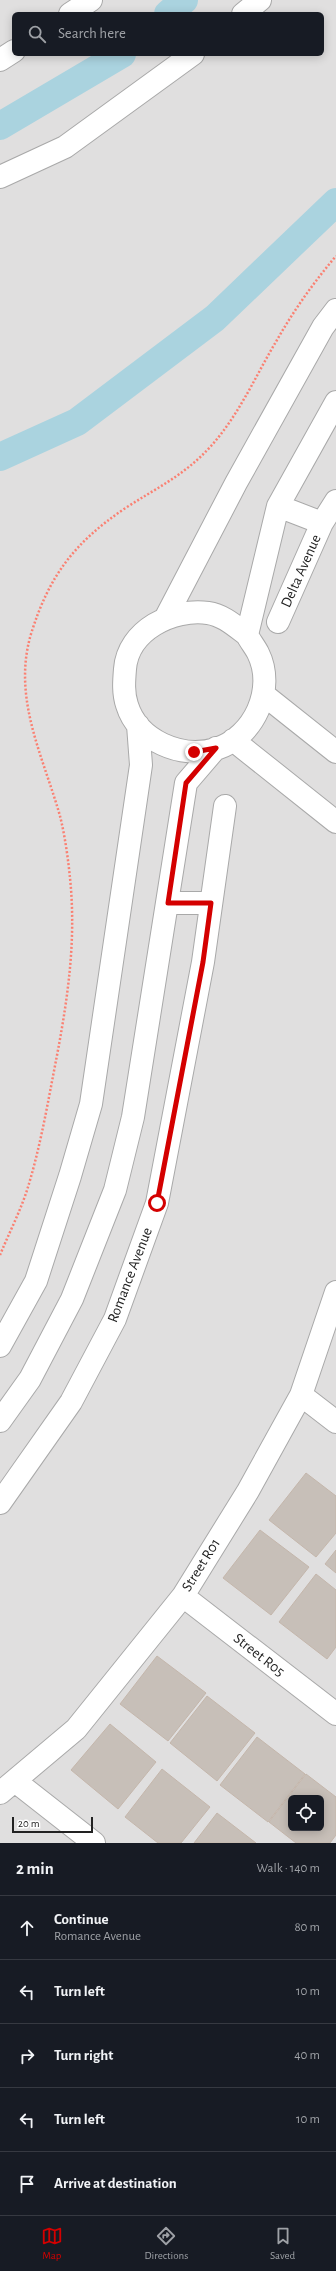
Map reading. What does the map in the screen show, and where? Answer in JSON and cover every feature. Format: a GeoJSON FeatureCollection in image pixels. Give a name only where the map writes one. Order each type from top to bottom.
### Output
{"type":"FeatureCollection","features":[{"type":"Feature","properties":{"kind":"street"},"geometry":{"type":"LineString","coordinates":[[73,12],[91,0]]}},
{"type":"Feature","properties":{"kind":"street"},"geometry":{"type":"LineString","coordinates":[[245,12],[260,0]]}},
{"type":"Feature","properties":{"kind":"street"},"geometry":{"type":"LineString","coordinates":[[0,60],[12,52]]}},
{"type":"Feature","properties":{"kind":"street"},"geometry":{"type":"LineString","coordinates":[[0,177],[65,148],[190,56]]}},
{"type":"Feature","properties":{"kind":"street"},"geometry":{"type":"LineString","coordinates":[[166,617],[236,483],[323,327],[336,310]]}},
{"type":"Feature","properties":{"kind":"street"},"geometry":{"type":"LineString","coordinates":[[247,635],[278,506],[336,402]]}},
{"type":"Feature","properties":{"kind":"street","name":"Delta Avenue"},"geometry":{"type":"LineString","coordinates":[[278,622],[322,524],[336,500]]}},
{"type":"Feature","properties":{"kind":"street"},"geometry":{"type":"LineString","coordinates":[[278,506],[322,524]]}},
{"type":"Feature","properties":{"kind":"street"},"geometry":{"type":"LineString","coordinates":[[0,1422],[30,1380],[72,1299],[115,1190],[134,1117],[186,783],[225,744],[248,727],[258,712],[263,694],[264,675],[259,654],[247,635],[229,621],[209,613],[187,612],[166,617],[148,628],[134,644],[125,664],[123,685],[127,706],[138,725],[154,740],[173,749],[194,752],[225,744],[336,822]]}},
{"type":"Feature","properties":{"kind":"street"},"geometry":{"type":"LineString","coordinates":[[263,694],[336,752]]}},
{"type":"Feature","properties":{"kind":"street"},"geometry":{"type":"LineString","coordinates":[[0,1346],[36,1281],[70,1176],[91,1104],[141,766],[138,725]]}},
{"type":"Feature","properties":{"kind":"street","name":"Romance Avenue"},"geometry":{"type":"LineString","coordinates":[[0,1503],[71,1402],[108,1332],[115,1318],[157,1203],[203,962],[225,806]]}},
{"type":"Feature","properties":{"kind":"street"},"geometry":{"type":"LineString","coordinates":[[168,903],[211,903]]}},
{"type":"Feature","properties":{"kind":"street","name":"Street R01"},"geometry":{"type":"LineString","coordinates":[[7,1787],[76,1729],[182,1596],[248,1491],[301,1395],[336,1292]]}},
{"type":"Feature","properties":{"kind":"street"},"geometry":{"type":"LineString","coordinates":[[301,1395],[336,1422]]}},
{"type":"Feature","properties":{"kind":"street","name":"Street R05"},"geometry":{"type":"LineString","coordinates":[[182,1596],[336,1714]]}},
{"type":"Feature","properties":{"kind":"street"},"geometry":{"type":"LineString","coordinates":[[7,1787],[94,1843]]}},
{"type":"Feature","properties":{"kind":"path"},"geometry":{"type":"LineString","coordinates":[[0,1255],[28,1188],[47,1107],[68,999],[73,935],[70,877],[60,818],[28,716],[24,680],[30,638],[39,609],[61,567],[88,536],[125,509],[188,470],[213,444],[237,411],[278,338],[318,277],[336,256]]}},
{"type":"Feature","properties":{"kind":"shaded area"},"geometry":{"type":"Polygon","coordinates":[[[0,0],[336,0],[336,1843],[0,1843],[0,0]]]}},
{"type":"Feature","properties":{"kind":"building"},"geometry":{"type":"Polygon","coordinates":[[[306,1473],[336,1496],[336,1533],[316,1557],[269,1520],[306,1473]]]}},
{"type":"Feature","properties":{"kind":"building"},"geometry":{"type":"Polygon","coordinates":[[[260,1530],[309,1567],[271,1615],[223,1578],[260,1530]]]}},
{"type":"Feature","properties":{"kind":"building"},"geometry":{"type":"Polygon","coordinates":[[[336,1550],[336,1573],[325,1564],[336,1550]]]}},
{"type":"Feature","properties":{"kind":"building"},"geometry":{"type":"Polygon","coordinates":[[[316,1574],[336,1590],[336,1647],[327,1659],[279,1622],[316,1574]]]}},
{"type":"Feature","properties":{"kind":"building"},"geometry":{"type":"Polygon","coordinates":[[[157,1656],[206,1693],[168,1741],[120,1704],[157,1656]]]}},
{"type":"Feature","properties":{"kind":"building"},"geometry":{"type":"Polygon","coordinates":[[[207,1696],[255,1733],[217,1781],[170,1743],[207,1696]]]}},
{"type":"Feature","properties":{"kind":"building"},"geometry":{"type":"Polygon","coordinates":[[[110,1724],[156,1762],[118,1809],[71,1770],[110,1724]]]}},
{"type":"Feature","properties":{"kind":"building"},"geometry":{"type":"Polygon","coordinates":[[[257,1737],[305,1774],[268,1822],[220,1785],[257,1737]]]}},
{"type":"Feature","properties":{"kind":"building"},"geometry":{"type":"Polygon","coordinates":[[[162,1769],[210,1807],[181,1843],[158,1843],[125,1817],[162,1769]]]}},
{"type":"Feature","properties":{"kind":"building"},"geometry":{"type":"Polygon","coordinates":[[[306,1774],[336,1797],[336,1835],[330,1843],[296,1843],[269,1822],[288,1797],[288,1831],[324,1831],[324,1795],[290,1795],[306,1774]]]}},
{"type":"Feature","properties":{"kind":"building"},"geometry":{"type":"Polygon","coordinates":[[[217,1813],[256,1843],[194,1843],[217,1813]]]}},
{"type":"Feature","properties":{"kind":"waterway"},"geometry":{"type":"LineString","coordinates":[[170,12],[184,0]]}},
{"type":"Feature","properties":{"kind":"waterway"},"geometry":{"type":"LineString","coordinates":[[0,126],[119,56]]}},
{"type":"Feature","properties":{"kind":"waterway"},"geometry":{"type":"LineString","coordinates":[[0,457],[77,422],[215,318],[336,202]]}},
{"type":"Feature","properties":{"kind":"route"},"geometry":{"type":"LineString","coordinates":[[157,1203],[175,1117],[203,962],[211,903],[168,903],[186,783],[216,748],[194,752]]}}]}
